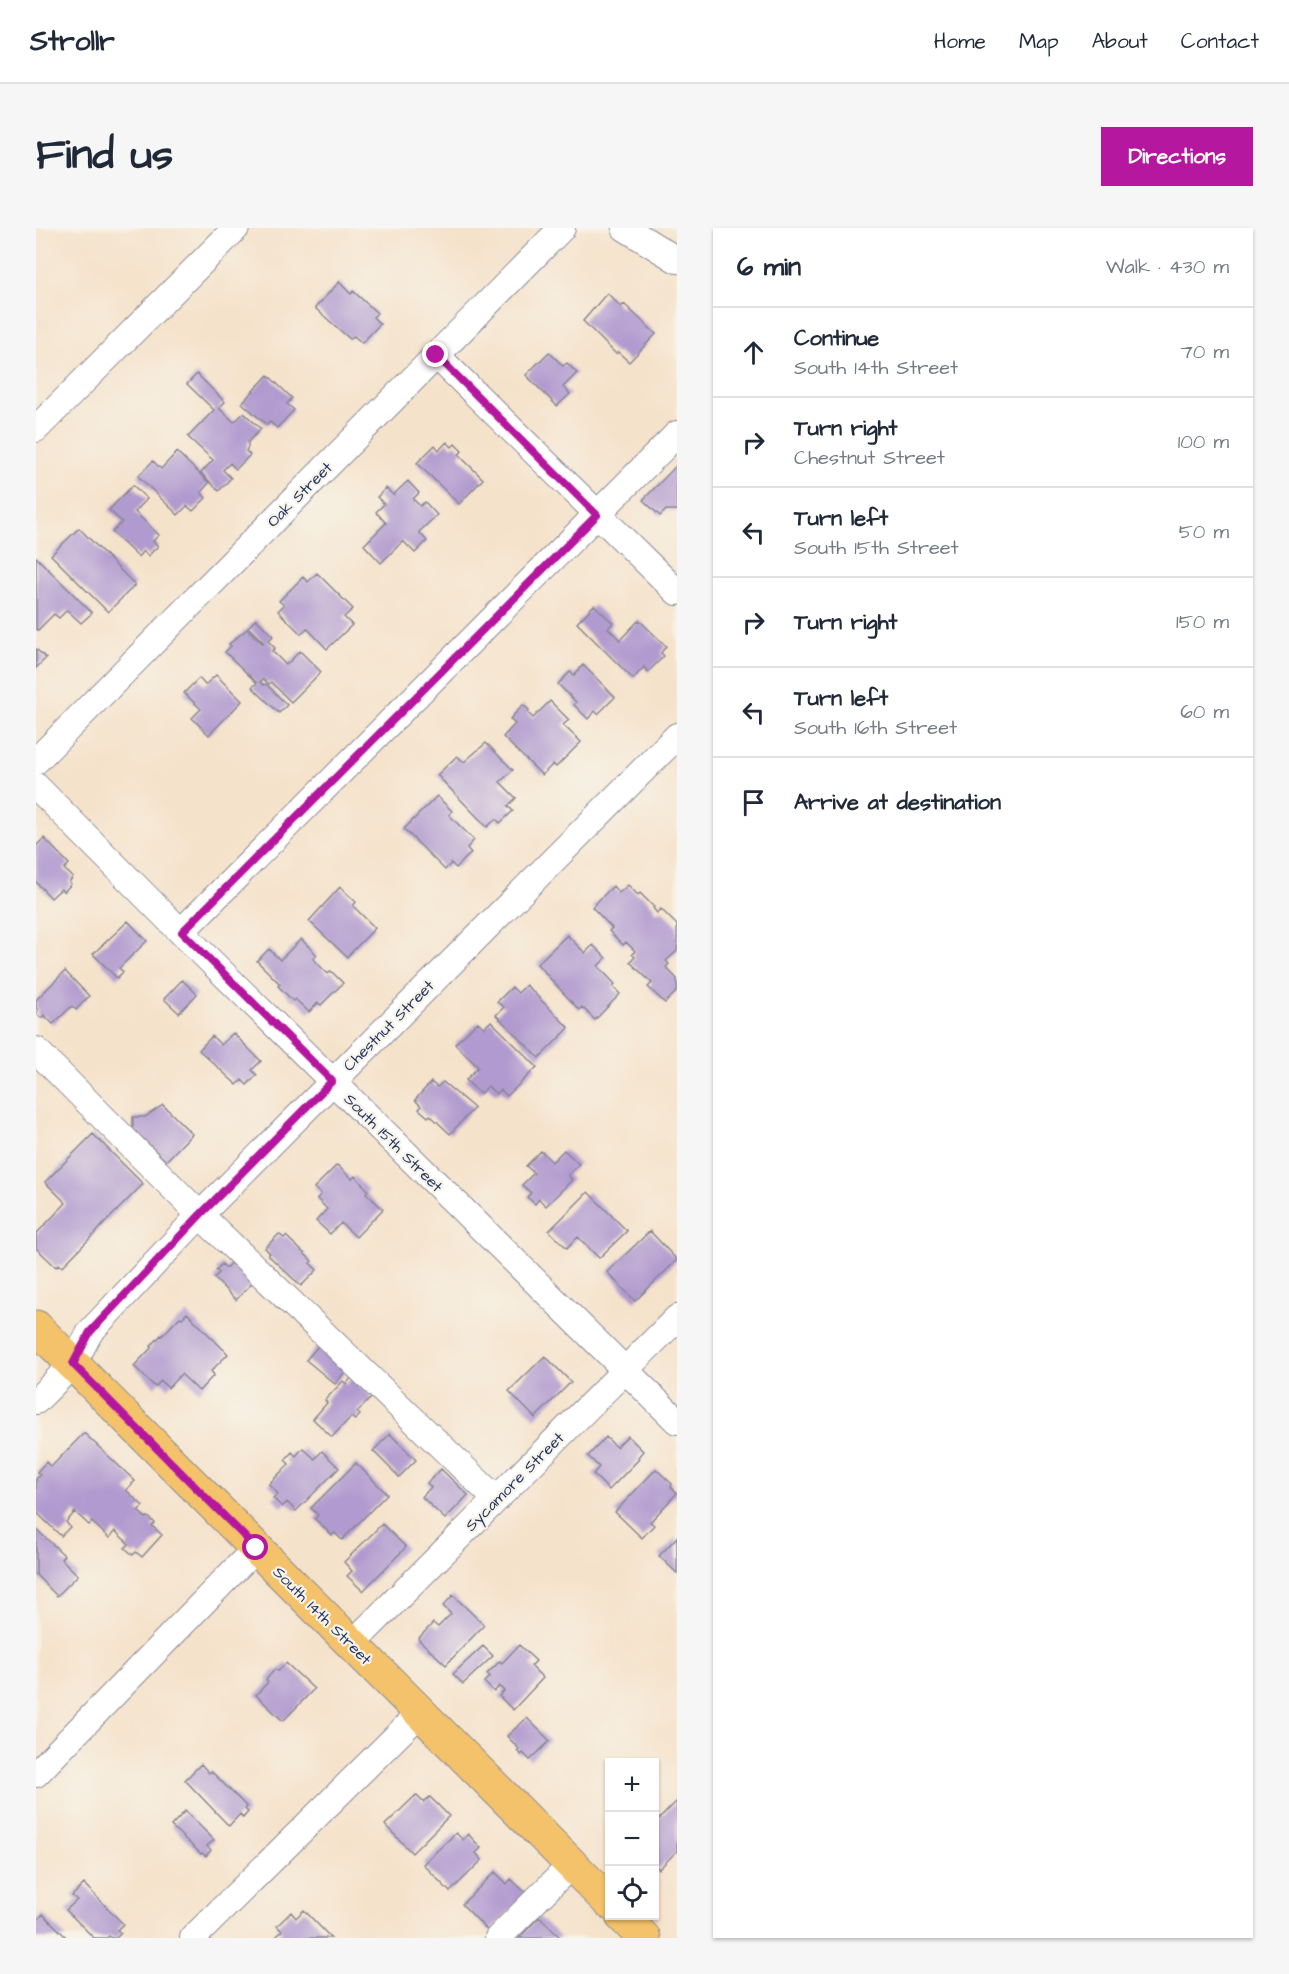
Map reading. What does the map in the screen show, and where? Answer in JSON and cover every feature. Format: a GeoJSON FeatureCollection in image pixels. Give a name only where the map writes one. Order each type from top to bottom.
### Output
{"type":"FeatureCollection","features":[{"type":"Feature","properties":{"kind":"main road","name":"South 14th Street"},"geometry":{"type":"LineString","coordinates":[[36,1327],[605,1899]]}},
{"type":"Feature","properties":{"kind":"main road"},"geometry":{"type":"LineString","coordinates":[[626,1920],[644,1938]]}},
{"type":"Feature","properties":{"kind":"street"},"geometry":{"type":"LineString","coordinates":[[36,429],[236,228]]}},
{"type":"Feature","properties":{"kind":"street","name":"Oak Street"},"geometry":{"type":"LineString","coordinates":[[36,761],[562,228]]}},
{"type":"Feature","properties":{"kind":"street"},"geometry":{"type":"LineString","coordinates":[[625,228],[677,260]]}},
{"type":"Feature","properties":{"kind":"street"},"geometry":{"type":"LineString","coordinates":[[436,355],[677,592]]}},
{"type":"Feature","properties":{"kind":"street"},"geometry":{"type":"LineString","coordinates":[[182,932],[677,434]]}},
{"type":"Feature","properties":{"kind":"street","name":"Chestnut Street"},"geometry":{"type":"LineString","coordinates":[[36,1401],[73,1364],[90,1332],[200,1215],[677,736]]}},
{"type":"Feature","properties":{"kind":"street","name":"South 15th Street"},"geometry":{"type":"LineString","coordinates":[[36,786],[677,1421]]}},
{"type":"Feature","properties":{"kind":"street"},"geometry":{"type":"LineString","coordinates":[[36,1050],[200,1215],[496,1499]]}},
{"type":"Feature","properties":{"kind":"street","name":"Sycamore Street"},"geometry":{"type":"LineString","coordinates":[[352,1644],[677,1318]]}},
{"type":"Feature","properties":{"kind":"street"},"geometry":{"type":"LineString","coordinates":[[36,1774],[256,1548]]}},
{"type":"Feature","properties":{"kind":"street"},"geometry":{"type":"LineString","coordinates":[[193,1938],[420,1713]]}},
{"type":"Feature","properties":{"kind":"street"},"geometry":{"type":"LineString","coordinates":[[498,1938],[571,1864]]}},
{"type":"Feature","properties":{"kind":"building"},"geometry":{"type":"Polygon","coordinates":[[[339,282],[351,294],[353,291],[377,313],[373,317],[380,324],[362,343],[354,336],[350,339],[315,308],[339,282]]]}},
{"type":"Feature","properties":{"kind":"building"},"geometry":{"type":"Polygon","coordinates":[[[607,293],[621,307],[624,304],[656,334],[629,362],[618,352],[616,354],[583,321],[607,293]]]}},
{"type":"Feature","properties":{"kind":"building"},"geometry":{"type":"Polygon","coordinates":[[[549,352],[563,366],[567,363],[577,373],[563,387],[570,394],[557,406],[526,375],[549,352]]]}},
{"type":"Feature","properties":{"kind":"building"},"geometry":{"type":"Polygon","coordinates":[[[197,374],[225,402],[219,408],[234,422],[244,413],[261,429],[248,442],[246,451],[250,455],[236,469],[230,463],[223,470],[231,478],[219,491],[201,473],[213,460],[188,437],[214,410],[187,384],[197,374]]]}},
{"type":"Feature","properties":{"kind":"building"},"geometry":{"type":"Polygon","coordinates":[[[268,375],[292,398],[287,404],[294,410],[277,428],[270,422],[267,425],[242,403],[268,375]]]}},
{"type":"Feature","properties":{"kind":"building"},"geometry":{"type":"Polygon","coordinates":[[[447,442],[452,447],[455,444],[462,451],[459,455],[483,479],[459,504],[417,463],[435,445],[439,450],[447,442]]]}},
{"type":"Feature","properties":{"kind":"building"},"geometry":{"type":"Polygon","coordinates":[[[177,452],[209,483],[201,492],[206,498],[193,511],[187,506],[178,515],[138,476],[153,461],[161,469],[177,452]]]}},
{"type":"Feature","properties":{"kind":"building"},"geometry":{"type":"Polygon","coordinates":[[[677,465],[677,510],[666,510],[660,516],[643,500],[677,465]]]}},
{"type":"Feature","properties":{"kind":"building"},"geometry":{"type":"Polygon","coordinates":[[[408,481],[419,493],[413,499],[420,506],[425,502],[437,515],[419,532],[427,541],[415,553],[403,541],[381,563],[364,545],[386,523],[376,512],[384,504],[377,497],[386,488],[393,495],[408,481]]]}},
{"type":"Feature","properties":{"kind":"building"},"geometry":{"type":"Polygon","coordinates":[[[133,485],[147,499],[135,512],[159,535],[153,541],[158,546],[148,556],[143,551],[138,557],[112,532],[122,522],[109,510],[133,485]]]}},
{"type":"Feature","properties":{"kind":"building"},"geometry":{"type":"Polygon","coordinates":[[[79,528],[135,585],[108,612],[51,555],[79,528]]]}},
{"type":"Feature","properties":{"kind":"building"},"geometry":{"type":"Polygon","coordinates":[[[36,557],[92,613],[81,623],[67,610],[59,618],[54,614],[38,630],[36,629],[36,557]]]}},
{"type":"Feature","properties":{"kind":"building"},"geometry":{"type":"Polygon","coordinates":[[[317,573],[353,609],[344,617],[352,625],[327,649],[307,628],[301,634],[278,611],[284,605],[279,601],[303,577],[308,582],[317,573]]]}},
{"type":"Feature","properties":{"kind":"building"},"geometry":{"type":"Polygon","coordinates":[[[594,605],[613,623],[608,628],[620,640],[639,620],[666,646],[661,653],[664,656],[648,672],[644,667],[633,679],[577,623],[594,605]]]}},
{"type":"Feature","properties":{"kind":"building"},"geometry":{"type":"Polygon","coordinates":[[[256,619],[273,636],[268,641],[275,648],[272,651],[286,665],[300,651],[321,672],[291,702],[271,682],[269,684],[263,679],[260,682],[266,684],[287,705],[279,713],[252,687],[257,683],[225,652],[231,646],[229,644],[247,629],[264,643],[248,627],[256,619]]]}},
{"type":"Feature","properties":{"kind":"building"},"geometry":{"type":"Polygon","coordinates":[[[36,649],[46,658],[36,668],[36,649]]]}},
{"type":"Feature","properties":{"kind":"building"},"geometry":{"type":"Polygon","coordinates":[[[583,665],[615,697],[598,714],[595,711],[588,719],[574,705],[576,702],[558,684],[570,672],[574,675],[583,665]]]}},
{"type":"Feature","properties":{"kind":"building"},"geometry":{"type":"Polygon","coordinates":[[[216,675],[242,701],[209,735],[192,718],[201,709],[184,693],[199,678],[205,685],[216,675]]]}},
{"type":"Feature","properties":{"kind":"building"},"geometry":{"type":"Polygon","coordinates":[[[550,701],[569,720],[563,725],[581,742],[556,767],[553,764],[542,775],[503,737],[515,724],[510,719],[523,705],[533,718],[550,701]]]}},
{"type":"Feature","properties":{"kind":"building"},"geometry":{"type":"Polygon","coordinates":[[[486,743],[513,770],[500,782],[516,798],[508,806],[513,811],[500,823],[496,819],[487,827],[437,775],[457,756],[464,762],[486,743]]]}},
{"type":"Feature","properties":{"kind":"building"},"geometry":{"type":"Polygon","coordinates":[[[437,796],[452,811],[449,815],[474,840],[467,848],[471,853],[456,868],[451,863],[445,870],[404,829],[437,796]]]}},
{"type":"Feature","properties":{"kind":"building"},"geometry":{"type":"Polygon","coordinates":[[[44,838],[69,864],[64,869],[73,877],[69,882],[71,884],[64,892],[61,889],[51,898],[36,882],[36,846],[44,838]]]}},
{"type":"Feature","properties":{"kind":"building"},"geometry":{"type":"Polygon","coordinates":[[[628,885],[638,895],[640,893],[657,913],[661,909],[677,925],[677,951],[666,961],[669,964],[666,967],[677,979],[677,991],[665,1003],[648,987],[652,983],[630,962],[635,957],[632,954],[635,951],[626,942],[623,945],[609,931],[612,928],[592,907],[613,886],[619,893],[628,885]]]}},
{"type":"Feature","properties":{"kind":"building"},"geometry":{"type":"Polygon","coordinates":[[[340,887],[356,902],[353,906],[375,928],[347,957],[309,921],[340,887]]]}},
{"type":"Feature","properties":{"kind":"building"},"geometry":{"type":"Polygon","coordinates":[[[128,921],[147,941],[119,968],[123,972],[117,978],[93,954],[128,921]]]}},
{"type":"Feature","properties":{"kind":"building"},"geometry":{"type":"Polygon","coordinates":[[[567,935],[585,953],[593,945],[606,958],[598,966],[615,984],[613,987],[620,994],[595,1020],[582,1007],[579,1010],[537,964],[567,935]]]}},
{"type":"Feature","properties":{"kind":"building"},"geometry":{"type":"Polygon","coordinates":[[[301,939],[317,955],[313,959],[328,974],[331,971],[343,983],[321,1005],[318,1003],[309,1012],[295,999],[293,1001],[257,961],[269,949],[280,960],[301,939]]]}},
{"type":"Feature","properties":{"kind":"building"},"geometry":{"type":"Polygon","coordinates":[[[65,971],[89,996],[76,1010],[72,1006],[53,1024],[44,1015],[41,1018],[36,1013],[38,1010],[36,1000],[65,971]]]}},
{"type":"Feature","properties":{"kind":"building"},"geometry":{"type":"Polygon","coordinates":[[[182,980],[197,994],[179,1013],[164,999],[182,980]]]}},
{"type":"Feature","properties":{"kind":"building"},"geometry":{"type":"Polygon","coordinates":[[[526,985],[569,1028],[539,1058],[496,1015],[504,1007],[497,1002],[512,987],[518,993],[526,985]]]}},
{"type":"Feature","properties":{"kind":"building"},"geometry":{"type":"Polygon","coordinates":[[[491,1021],[537,1067],[507,1096],[501,1090],[496,1094],[488,1086],[480,1094],[466,1080],[478,1067],[455,1044],[478,1022],[484,1028],[491,1021]]]}},
{"type":"Feature","properties":{"kind":"building"},"geometry":{"type":"Polygon","coordinates":[[[233,1033],[261,1061],[252,1070],[257,1075],[247,1085],[242,1080],[237,1085],[199,1050],[212,1036],[221,1045],[233,1033]]]}},
{"type":"Feature","properties":{"kind":"building"},"geometry":{"type":"Polygon","coordinates":[[[431,1082],[437,1087],[443,1082],[474,1108],[450,1134],[430,1115],[428,1117],[419,1109],[421,1106],[415,1100],[431,1082]]]}},
{"type":"Feature","properties":{"kind":"building"},"geometry":{"type":"Polygon","coordinates":[[[163,1105],[192,1134],[166,1161],[133,1129],[133,1117],[145,1117],[163,1105]]]}},
{"type":"Feature","properties":{"kind":"building"},"geometry":{"type":"Polygon","coordinates":[[[93,1134],[143,1184],[62,1267],[59,1264],[56,1267],[36,1248],[36,1234],[66,1203],[45,1182],[93,1134]]]}},
{"type":"Feature","properties":{"kind":"building"},"geometry":{"type":"Polygon","coordinates":[[[564,1150],[579,1164],[568,1175],[572,1180],[546,1206],[539,1199],[535,1204],[527,1197],[531,1193],[522,1185],[534,1173],[526,1166],[541,1151],[552,1162],[564,1150]]]}},
{"type":"Feature","properties":{"kind":"building"},"geometry":{"type":"Polygon","coordinates":[[[337,1165],[352,1179],[355,1176],[368,1190],[366,1193],[383,1209],[356,1237],[341,1223],[330,1234],[316,1221],[327,1209],[317,1199],[321,1194],[314,1188],[337,1165]]]}},
{"type":"Feature","properties":{"kind":"building"},"geometry":{"type":"Polygon","coordinates":[[[588,1192],[627,1231],[599,1258],[578,1237],[567,1248],[549,1231],[588,1192]]]}},
{"type":"Feature","properties":{"kind":"building"},"geometry":{"type":"Polygon","coordinates":[[[650,1231],[677,1260],[635,1301],[607,1272],[650,1231]]]}},
{"type":"Feature","properties":{"kind":"building"},"geometry":{"type":"Polygon","coordinates":[[[279,1234],[284,1238],[286,1236],[312,1261],[310,1263],[317,1270],[301,1286],[268,1255],[270,1253],[265,1248],[279,1234]]]}},
{"type":"Feature","properties":{"kind":"building"},"geometry":{"type":"Polygon","coordinates":[[[232,1261],[253,1282],[236,1300],[214,1278],[219,1273],[216,1270],[222,1264],[226,1268],[232,1261]]]}},
{"type":"Feature","properties":{"kind":"building"},"geometry":{"type":"Polygon","coordinates":[[[187,1313],[228,1354],[211,1371],[214,1375],[199,1391],[181,1374],[168,1388],[161,1381],[155,1387],[134,1366],[161,1335],[187,1313]]]}},
{"type":"Feature","properties":{"kind":"building"},"geometry":{"type":"Polygon","coordinates":[[[321,1343],[346,1371],[335,1384],[306,1360],[321,1343]]]}},
{"type":"Feature","properties":{"kind":"building"},"geometry":{"type":"Polygon","coordinates":[[[545,1356],[571,1382],[535,1418],[509,1391],[545,1356]]]}},
{"type":"Feature","properties":{"kind":"building"},"geometry":{"type":"Polygon","coordinates":[[[352,1377],[372,1397],[357,1412],[360,1415],[355,1420],[351,1417],[332,1437],[313,1419],[327,1403],[325,1400],[343,1381],[346,1384],[352,1377]]]}},
{"type":"Feature","properties":{"kind":"building"},"geometry":{"type":"Polygon","coordinates":[[[84,1433],[135,1481],[126,1490],[143,1506],[138,1511],[155,1523],[152,1526],[162,1535],[142,1557],[136,1552],[133,1555],[125,1548],[129,1544],[115,1531],[109,1538],[92,1522],[89,1525],[75,1512],[66,1522],[70,1527],[61,1536],[36,1512],[36,1479],[40,1475],[37,1472],[46,1462],[51,1467],[84,1433]]]}},
{"type":"Feature","properties":{"kind":"building"},"geometry":{"type":"Polygon","coordinates":[[[390,1434],[416,1460],[399,1477],[373,1451],[390,1434]]]}},
{"type":"Feature","properties":{"kind":"building"},"geometry":{"type":"Polygon","coordinates":[[[628,1436],[643,1451],[639,1459],[609,1490],[593,1474],[599,1467],[588,1456],[606,1437],[616,1447],[628,1436]]]}},
{"type":"Feature","properties":{"kind":"building"},"geometry":{"type":"Polygon","coordinates":[[[303,1448],[315,1459],[322,1451],[339,1468],[296,1511],[287,1502],[282,1507],[273,1498],[278,1494],[269,1484],[289,1464],[285,1460],[292,1452],[296,1456],[303,1448]]]}},
{"type":"Feature","properties":{"kind":"building"},"geometry":{"type":"Polygon","coordinates":[[[356,1463],[387,1494],[342,1540],[335,1533],[332,1535],[315,1519],[318,1515],[311,1508],[356,1463]]]}},
{"type":"Feature","properties":{"kind":"building"},"geometry":{"type":"Polygon","coordinates":[[[441,1469],[468,1495],[445,1519],[422,1497],[431,1487],[427,1483],[441,1469]]]}},
{"type":"Feature","properties":{"kind":"building"},"geometry":{"type":"Polygon","coordinates":[[[656,1469],[672,1484],[671,1487],[677,1493],[650,1522],[654,1525],[642,1538],[615,1512],[656,1469]]]}},
{"type":"Feature","properties":{"kind":"building"},"geometry":{"type":"Polygon","coordinates":[[[382,1524],[406,1547],[363,1591],[347,1576],[352,1571],[344,1562],[382,1524]]]}},
{"type":"Feature","properties":{"kind":"building"},"geometry":{"type":"Polygon","coordinates":[[[36,1529],[64,1555],[61,1559],[78,1575],[57,1596],[36,1575],[36,1529]]]}},
{"type":"Feature","properties":{"kind":"building"},"geometry":{"type":"Polygon","coordinates":[[[677,1537],[677,1573],[659,1556],[677,1537]]]}},
{"type":"Feature","properties":{"kind":"building"},"geometry":{"type":"Polygon","coordinates":[[[453,1595],[484,1625],[446,1665],[418,1639],[433,1623],[438,1627],[451,1614],[443,1606],[453,1595]]]}},
{"type":"Feature","properties":{"kind":"building"},"geometry":{"type":"Polygon","coordinates":[[[519,1645],[536,1661],[531,1666],[543,1678],[513,1710],[499,1696],[504,1691],[499,1686],[494,1692],[484,1682],[490,1676],[487,1674],[500,1661],[502,1663],[519,1645]]]}},
{"type":"Feature","properties":{"kind":"building"},"geometry":{"type":"Polygon","coordinates":[[[483,1646],[493,1656],[463,1684],[453,1674],[483,1646]]]}},
{"type":"Feature","properties":{"kind":"building"},"geometry":{"type":"Polygon","coordinates":[[[286,1663],[314,1689],[283,1721],[256,1695],[268,1682],[266,1680],[275,1669],[278,1671],[286,1663]]]}},
{"type":"Feature","properties":{"kind":"building"},"geometry":{"type":"Polygon","coordinates":[[[527,1718],[550,1741],[530,1760],[517,1751],[519,1749],[507,1736],[527,1718]]]}},
{"type":"Feature","properties":{"kind":"building"},"geometry":{"type":"Polygon","coordinates":[[[201,1764],[247,1807],[245,1809],[248,1812],[243,1818],[240,1814],[229,1826],[185,1780],[201,1764]]]}},
{"type":"Feature","properties":{"kind":"building"},"geometry":{"type":"Polygon","coordinates":[[[416,1795],[423,1802],[430,1797],[449,1816],[412,1853],[385,1825],[416,1795]]]}},
{"type":"Feature","properties":{"kind":"building"},"geometry":{"type":"Polygon","coordinates":[[[677,1801],[677,1851],[659,1869],[659,1866],[659,1819],[677,1801]]]}},
{"type":"Feature","properties":{"kind":"building"},"geometry":{"type":"Polygon","coordinates":[[[185,1811],[214,1840],[207,1846],[211,1850],[206,1856],[171,1826],[185,1811]]]}},
{"type":"Feature","properties":{"kind":"building"},"geometry":{"type":"Polygon","coordinates":[[[456,1833],[463,1840],[468,1834],[481,1848],[476,1853],[482,1860],[450,1892],[423,1864],[456,1833]]]}},
{"type":"Feature","properties":{"kind":"building"},"geometry":{"type":"Polygon","coordinates":[[[495,1872],[507,1884],[511,1879],[527,1894],[489,1932],[462,1904],[495,1872]]]}},
{"type":"Feature","properties":{"kind":"building"},"geometry":{"type":"Polygon","coordinates":[[[84,1884],[123,1924],[117,1930],[121,1933],[116,1938],[109,1936],[94,1938],[66,1910],[77,1900],[72,1896],[84,1884]]]}},
{"type":"Feature","properties":{"kind":"building"},"geometry":{"type":"Polygon","coordinates":[[[304,1910],[331,1938],[276,1937],[282,1931],[277,1926],[291,1912],[296,1918],[304,1910]]]}},
{"type":"Feature","properties":{"kind":"building"},"geometry":{"type":"Polygon","coordinates":[[[43,1914],[67,1938],[36,1938],[36,1921],[43,1914]]]}},
{"type":"Feature","properties":{"kind":"building"},"geometry":{"type":"Polygon","coordinates":[[[539,1917],[561,1938],[519,1938],[539,1917]]]}},
{"type":"Feature","properties":{"kind":"route"},"geometry":{"type":"LineString","coordinates":[[256,1548],[73,1364],[90,1332],[200,1215],[332,1081],[182,932],[597,515],[436,355]]}}]}
